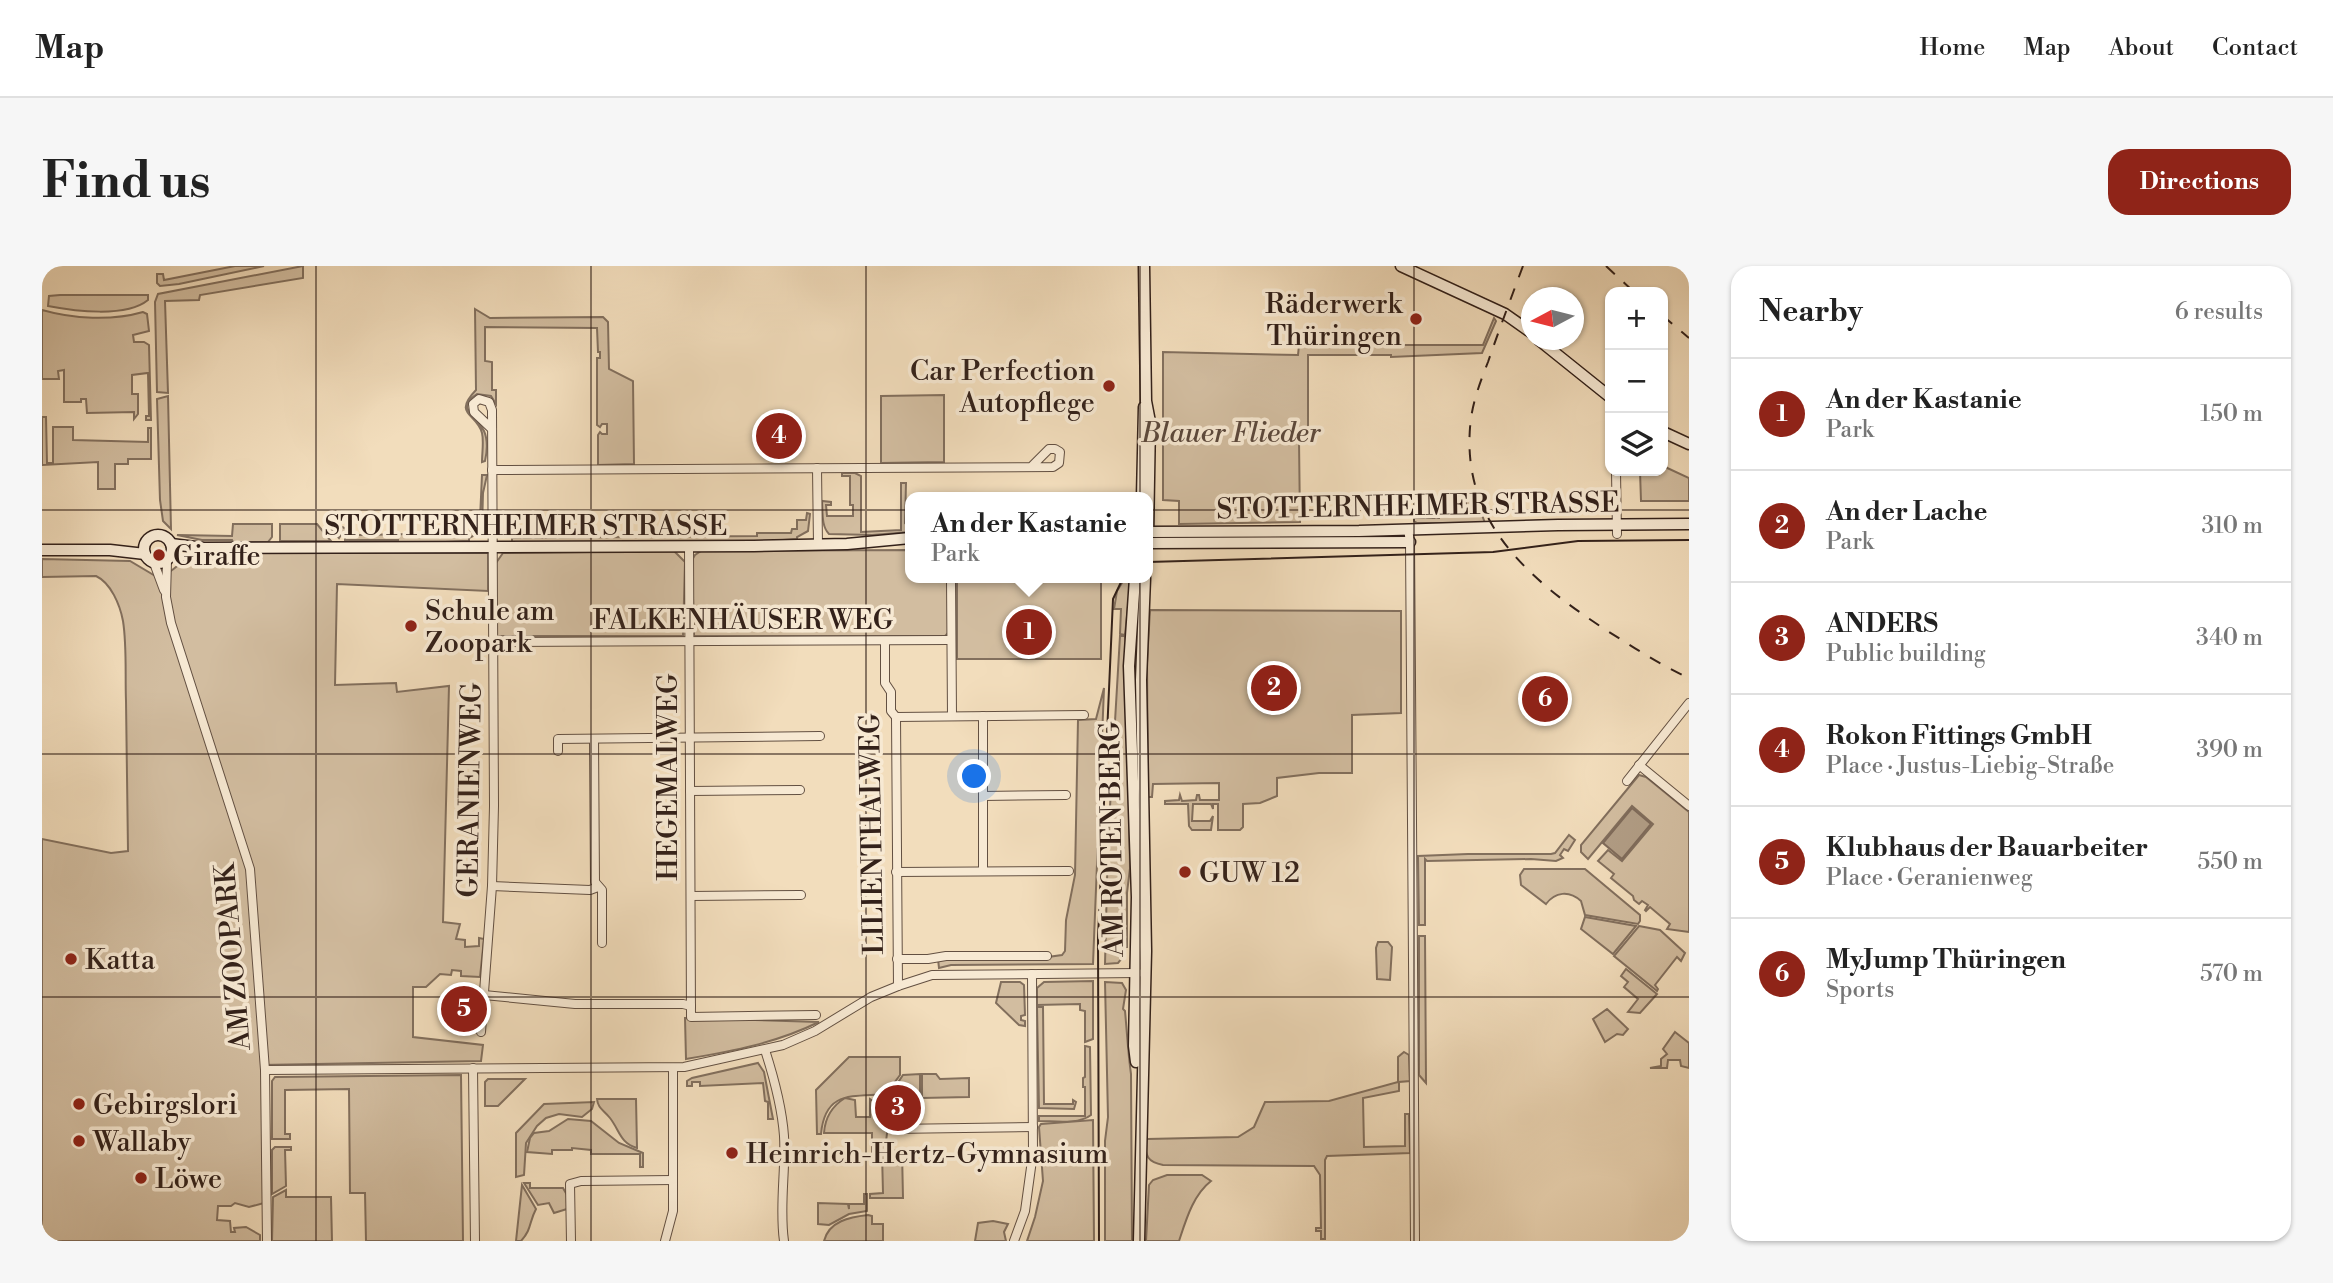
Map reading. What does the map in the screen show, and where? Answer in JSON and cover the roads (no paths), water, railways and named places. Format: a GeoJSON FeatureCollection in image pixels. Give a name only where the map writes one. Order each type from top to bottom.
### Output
{"type":"FeatureCollection","features":[{"type":"Feature","properties":{"kind":"main road"},"geometry":{"type":"LineString","coordinates":[[1144,266],[1146,401],[1150,422],[1149,492]]}},
{"type":"Feature","properties":{"kind":"main road"},"geometry":{"type":"LineString","coordinates":[[1401,266],[1505,314],[1521,326]]}},
{"type":"Feature","properties":{"kind":"main road"},"geometry":{"type":"LineString","coordinates":[[1551,350],[1605,393]]}},
{"type":"Feature","properties":{"kind":"main road"},"geometry":{"type":"LineString","coordinates":[[1142,492],[1142,412],[1146,401]]}},
{"type":"Feature","properties":{"kind":"main road"},"geometry":{"type":"LineString","coordinates":[[1668,434],[1689,444]]}},
{"type":"Feature","properties":{"kind":"main road","name":"STOTTERNHEIMER STRASSE"},"geometry":{"type":"LineString","coordinates":[[1153,531],[1617,530],[1689,524]]}},
{"type":"Feature","properties":{"kind":"main road"},"geometry":{"type":"LineString","coordinates":[[157,535],[167,538],[170,553],[154,563],[145,549],[150,537],[157,535]]}},
{"type":"Feature","properties":{"kind":"main road","name":"STOTTERNHEIMER STRASSE"},"geometry":{"type":"LineString","coordinates":[[170,553],[204,548],[818,545],[905,538]]}},
{"type":"Feature","properties":{"kind":"main road","name":"STOTTERNHEIMER STRASSE"},"geometry":{"type":"LineString","coordinates":[[1153,543],[1410,542]]}},
{"type":"Feature","properties":{"kind":"main road","name":"STOTTERNHEIMER STRASSE"},"geometry":{"type":"LineString","coordinates":[[848,544],[905,546]]}},
{"type":"Feature","properties":{"kind":"main road"},"geometry":{"type":"LineString","coordinates":[[42,550],[145,549]]}},
{"type":"Feature","properties":{"kind":"main road","name":"AM ROTEN BERG"},"geometry":{"type":"LineString","coordinates":[[1135,583],[1129,666],[1140,973]]}},
{"type":"Feature","properties":{"kind":"main road","name":"AM ROTEN BERG"},"geometry":{"type":"LineString","coordinates":[[1139,1241],[1141,681],[1146,583]]}},
{"type":"Feature","properties":{"kind":"street","name":"GERANIENWEG"},"geometry":{"type":"LineString","coordinates":[[481,1032],[492,886],[494,806],[492,429]]}},
{"type":"Feature","properties":{"kind":"street"},"geometry":{"type":"LineString","coordinates":[[492,470],[1032,466]]}},
{"type":"Feature","properties":{"kind":"street"},"geometry":{"type":"LineString","coordinates":[[817,468],[818,545]]}},
{"type":"Feature","properties":{"kind":"street"},"geometry":{"type":"LineString","coordinates":[[1616,476],[1617,530]]}},
{"type":"Feature","properties":{"kind":"street"},"geometry":{"type":"LineString","coordinates":[[1408,529],[1415,1241]]}},
{"type":"Feature","properties":{"kind":"street","name":"HEGEMALWEG"},"geometry":{"type":"LineString","coordinates":[[689,547],[691,1006]]}},
{"type":"Feature","properties":{"kind":"street","name":"AM ZOOPARK"},"geometry":{"type":"LineString","coordinates":[[166,597],[170,553]]}},
{"type":"Feature","properties":{"kind":"street","name":"AM ZOOPARK"},"geometry":{"type":"LineString","coordinates":[[154,563],[250,869],[267,1070],[267,1241]]}},
{"type":"Feature","properties":{"kind":"street"},"geometry":{"type":"LineString","coordinates":[[951,583],[952,716]]}},
{"type":"Feature","properties":{"kind":"street","name":"FALKENHÄUSER WEG"},"geometry":{"type":"LineString","coordinates":[[493,642],[951,640]]}},
{"type":"Feature","properties":{"kind":"street","name":"LILIENTHALWEG"},"geometry":{"type":"LineString","coordinates":[[885,641],[885,684],[891,692],[891,711],[896,717],[898,986]]}},
{"type":"Feature","properties":{"kind":"street"},"geometry":{"type":"LineString","coordinates":[[1627,781],[1689,703]]}},
{"type":"Feature","properties":{"kind":"street"},"geometry":{"type":"LineString","coordinates":[[896,717],[1084,715]]}},
{"type":"Feature","properties":{"kind":"street"},"geometry":{"type":"LineString","coordinates":[[983,716],[983,872]]}},
{"type":"Feature","properties":{"kind":"street"},"geometry":{"type":"LineString","coordinates":[[558,751],[558,739],[820,736]]}},
{"type":"Feature","properties":{"kind":"street"},"geometry":{"type":"LineString","coordinates":[[594,739],[595,882],[602,890],[602,943]]}},
{"type":"Feature","properties":{"kind":"street"},"geometry":{"type":"LineString","coordinates":[[1639,765],[1689,806]]}},
{"type":"Feature","properties":{"kind":"street"},"geometry":{"type":"LineString","coordinates":[[690,792],[800,790]]}},
{"type":"Feature","properties":{"kind":"street"},"geometry":{"type":"LineString","coordinates":[[983,796],[1066,795]]}},
{"type":"Feature","properties":{"kind":"street"},"geometry":{"type":"LineString","coordinates":[[896,872],[1069,871]]}},
{"type":"Feature","properties":{"kind":"street"},"geometry":{"type":"LineString","coordinates":[[492,886],[590,890],[598,887]]}},
{"type":"Feature","properties":{"kind":"street"},"geometry":{"type":"LineString","coordinates":[[691,896],[801,895]]}},
{"type":"Feature","properties":{"kind":"street"},"geometry":{"type":"LineString","coordinates":[[897,959],[1047,956]]}},
{"type":"Feature","properties":{"kind":"street"},"geometry":{"type":"LineString","coordinates":[[267,1070],[673,1068],[765,1050],[814,1031],[851,1008],[898,986],[932,975],[1140,973]]}},
{"type":"Feature","properties":{"kind":"street"},"geometry":{"type":"LineString","coordinates":[[1014,1241],[1029,1191],[1033,1127],[1032,974]]}},
{"type":"Feature","properties":{"kind":"street"},"geometry":{"type":"LineString","coordinates":[[484,995],[575,1004],[683,1004],[691,1006],[691,1017],[816,1015]]}},
{"type":"Feature","properties":{"kind":"street"},"geometry":{"type":"LineString","coordinates":[[765,1050],[783,1129],[784,1241]]}},
{"type":"Feature","properties":{"kind":"street"},"geometry":{"type":"LineString","coordinates":[[473,1068],[475,1241]]}},
{"type":"Feature","properties":{"kind":"street"},"geometry":{"type":"LineString","coordinates":[[665,1241],[673,1211],[673,1068]]}},
{"type":"Feature","properties":{"kind":"street"},"geometry":{"type":"LineString","coordinates":[[892,1129],[1033,1127]]}},
{"type":"Feature","properties":{"kind":"street"},"geometry":{"type":"LineString","coordinates":[[572,1241],[570,1184],[581,1181],[673,1180]]}},
{"type":"Feature","properties":{"kind":"tram line"},"geometry":{"type":"LineString","coordinates":[[1153,562],[1493,552],[1578,541],[1689,540]]}},
{"type":"Feature","properties":{"kind":"tram line"},"geometry":{"type":"LineString","coordinates":[[1099,1241],[1098,938],[1113,599],[1121,583]]}},
{"type":"Feature","properties":{"kind":"railway"},"geometry":{"type":"LineString","coordinates":[[1523,266],[1480,382],[1471,418],[1470,454],[1476,487],[1487,516],[1504,543],[1550,590],[1606,630],[1657,662],[1689,678]]}},
{"type":"Feature","properties":{"kind":"railway"},"geometry":{"type":"LineString","coordinates":[[1606,266],[1629,287]]}},
{"type":"Feature","properties":{"kind":"railway"},"geometry":{"type":"LineString","coordinates":[[1668,320],[1689,338]]}},
{"type":"Feature","properties":{"kind":"place","name":"Räderwerk Thüringen"},"geometry":{"type":"Point","coordinates":[1416,319]}},
{"type":"Feature","properties":{"kind":"place","name":"Car Perfection Autopflege"},"geometry":{"type":"Point","coordinates":[1109,386]}},
{"type":"Feature","properties":{"kind":"place","name":"Rokon Fittings GmbH"},"geometry":{"type":"Point","coordinates":[779,436]}},
{"type":"Feature","properties":{"kind":"place","name":"Giraffe"},"geometry":{"type":"Point","coordinates":[159,555]}},
{"type":"Feature","properties":{"kind":"place","name":"Schule am Zoopark"},"geometry":{"type":"Point","coordinates":[411,626]}},
{"type":"Feature","properties":{"kind":"place","name":"An der Kastanie"},"geometry":{"type":"Point","coordinates":[1029,632]}},
{"type":"Feature","properties":{"kind":"place","name":"An der Lache"},"geometry":{"type":"Point","coordinates":[1274,688]}},
{"type":"Feature","properties":{"kind":"place","name":"MyJump Thüringen"},"geometry":{"type":"Point","coordinates":[1545,699]}},
{"type":"Feature","properties":{"kind":"place","name":"GUW 12"},"geometry":{"type":"Point","coordinates":[1185,872]}},
{"type":"Feature","properties":{"kind":"place","name":"Katta"},"geometry":{"type":"Point","coordinates":[71,959]}},
{"type":"Feature","properties":{"kind":"place","name":"Klubhaus der Bauarbeiter"},"geometry":{"type":"Point","coordinates":[464,1009]}},
{"type":"Feature","properties":{"kind":"place","name":"Gebirgslori"},"geometry":{"type":"Point","coordinates":[79,1104]}},
{"type":"Feature","properties":{"kind":"place","name":"ANDERS"},"geometry":{"type":"Point","coordinates":[898,1108]}},
{"type":"Feature","properties":{"kind":"place","name":"Wallaby"},"geometry":{"type":"Point","coordinates":[79,1141]}},
{"type":"Feature","properties":{"kind":"place","name":"Heinrich-Hertz-Gymnasium"},"geometry":{"type":"Point","coordinates":[732,1153]}},
{"type":"Feature","properties":{"kind":"place","name":"Löwe"},"geometry":{"type":"Point","coordinates":[141,1178]}},
{"type":"Feature","properties":{"kind":"park label","name":"Blauer Flieder"},"geometry":{"type":"Point","coordinates":[1231,432]}}]}
